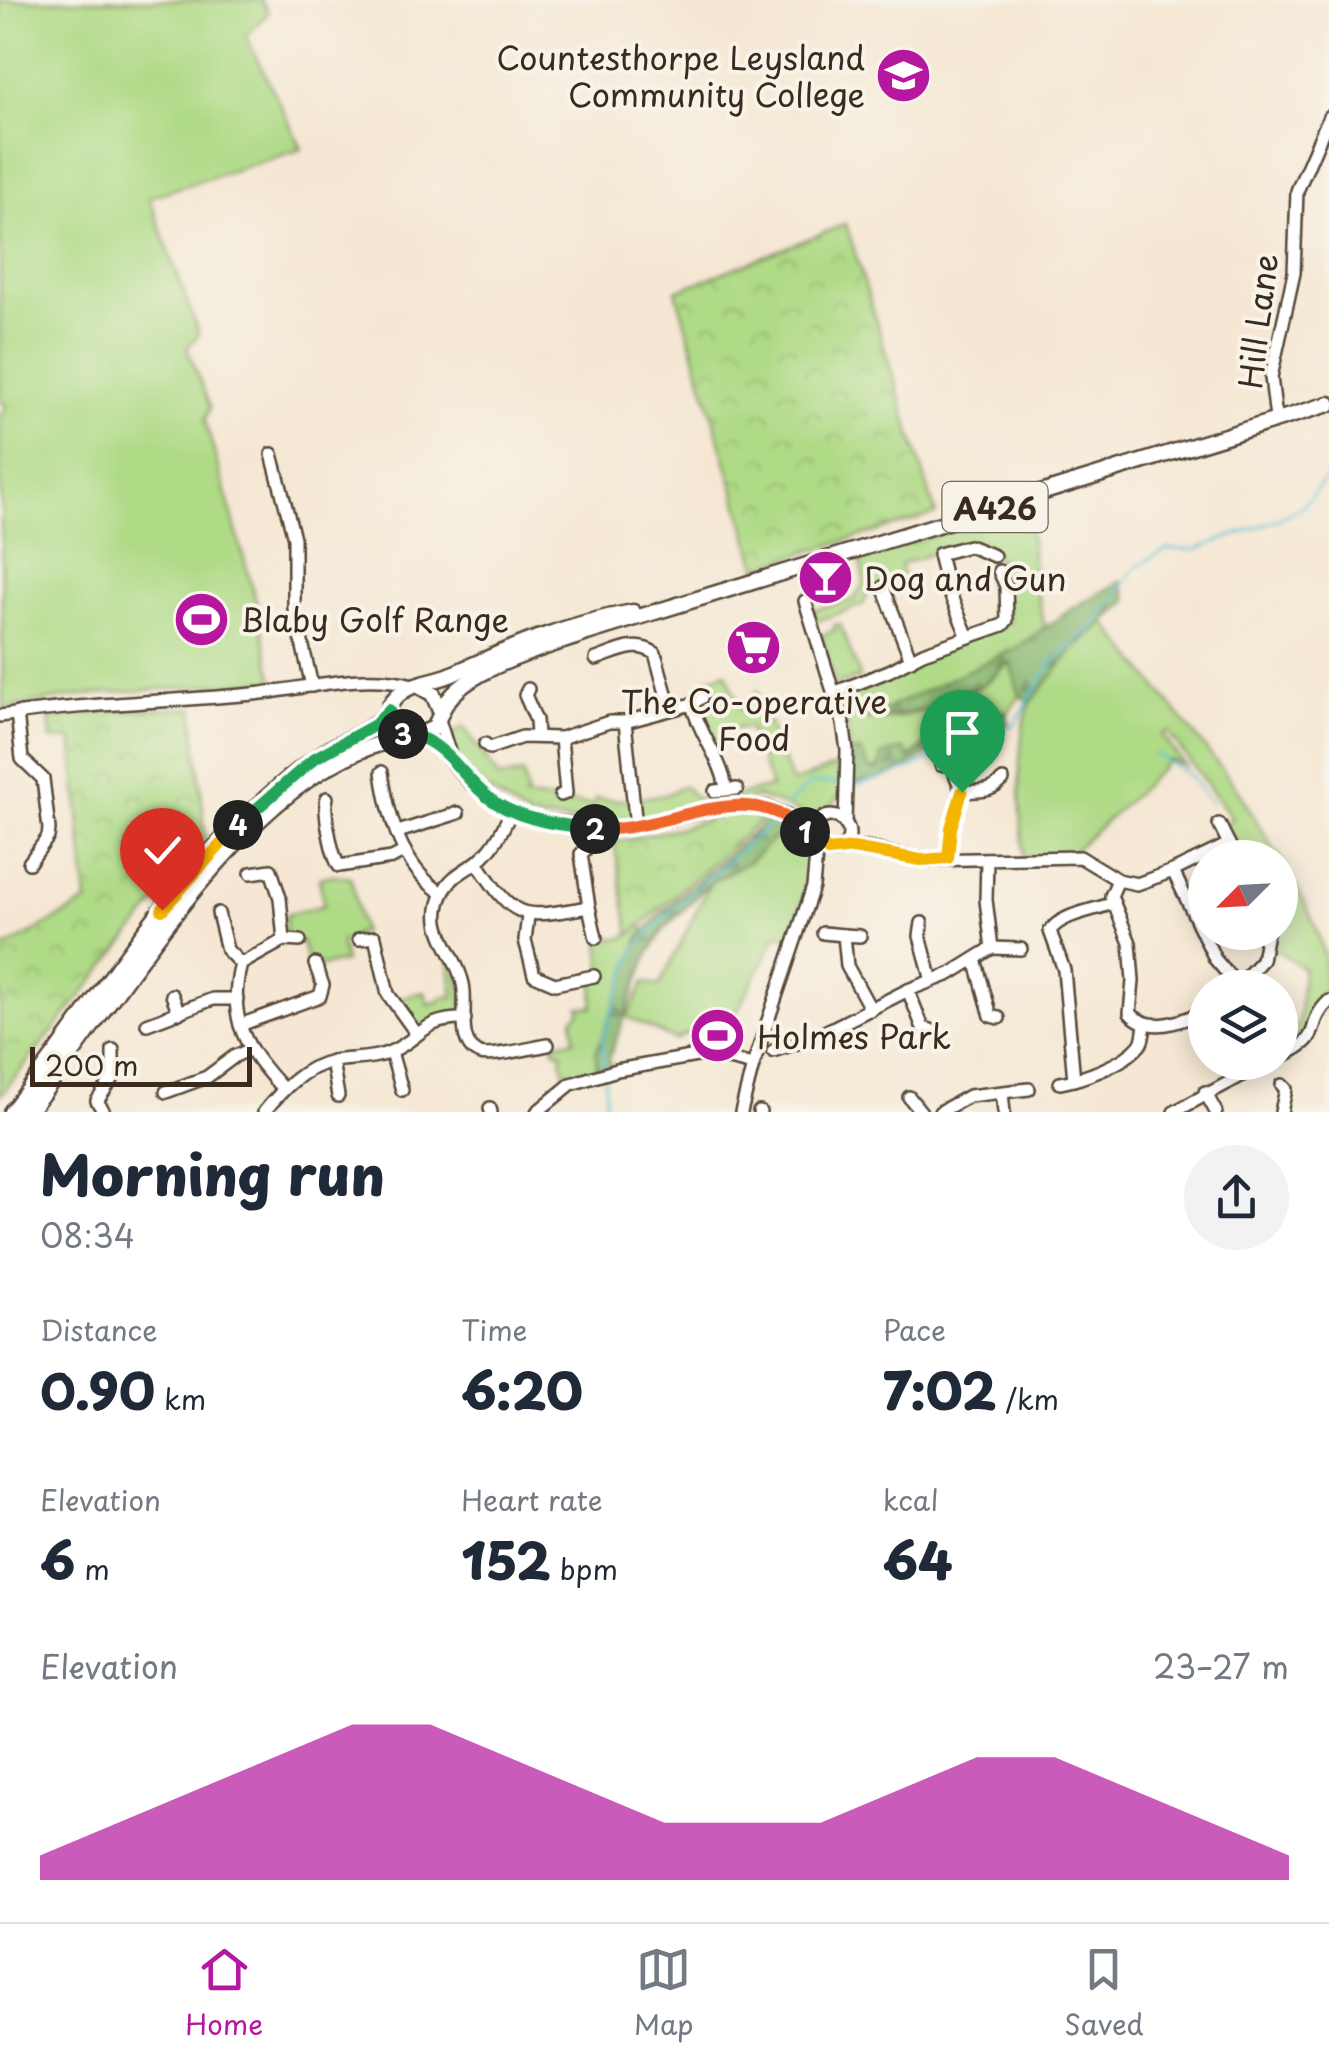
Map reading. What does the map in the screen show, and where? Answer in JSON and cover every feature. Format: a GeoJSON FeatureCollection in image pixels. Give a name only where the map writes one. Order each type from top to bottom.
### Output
{"type":"FeatureCollection","features":[{"type":"Feature","properties":{"kind":"main road","name":"A426"},"geometry":{"type":"LineString","coordinates":[[440,716],[455,690],[476,676],[556,644],[1329,404]]}},
{"type":"Feature","properties":{"kind":"main road","name":"A426"},"geometry":{"type":"LineString","coordinates":[[415,685],[562,627],[661,610]]}},
{"type":"Feature","properties":{"kind":"main road"},"geometry":{"type":"LineString","coordinates":[[11,1112],[154,918],[216,846],[315,758],[375,725],[397,694],[415,685],[433,694],[440,716],[434,728],[416,738],[377,743],[344,755],[256,825],[182,904],[28,1112]]}},
{"type":"Feature","properties":{"kind":"main road"},"geometry":{"type":"LineString","coordinates":[[390,707],[396,728],[416,738]]}},
{"type":"Feature","properties":{"kind":"street","name":"Hill Lane"},"geometry":{"type":"LineString","coordinates":[[1276,419],[1272,377],[1294,273],[1297,192],[1329,117]]}},
{"type":"Feature","properties":{"kind":"street"},"geometry":{"type":"LineString","coordinates":[[272,454],[294,538],[294,608],[312,686]]}},
{"type":"Feature","properties":{"kind":"street"},"geometry":{"type":"LineString","coordinates":[[926,559],[969,546],[994,556]]}},
{"type":"Feature","properties":{"kind":"street"},"geometry":{"type":"LineString","coordinates":[[940,554],[947,588],[968,638]]}},
{"type":"Feature","properties":{"kind":"street"},"geometry":{"type":"LineString","coordinates":[[833,694],[1006,620],[1006,586],[999,571]]}},
{"type":"Feature","properties":{"kind":"street"},"geometry":{"type":"LineString","coordinates":[[883,587],[911,660]]}},
{"type":"Feature","properties":{"kind":"street"},"geometry":{"type":"LineString","coordinates":[[805,601],[844,728],[846,793],[847,840],[813,887]]}},
{"type":"Feature","properties":{"kind":"street"},"geometry":{"type":"LineString","coordinates":[[604,659],[628,646],[643,646],[655,653],[670,708]]}},
{"type":"Feature","properties":{"kind":"street"},"geometry":{"type":"LineString","coordinates":[[0,716],[75,705],[185,700],[389,678],[415,685]]}},
{"type":"Feature","properties":{"kind":"street"},"geometry":{"type":"LineString","coordinates":[[376,679],[386,690],[390,707]]}},
{"type":"Feature","properties":{"kind":"street"},"geometry":{"type":"LineString","coordinates":[[528,689],[525,696],[536,720],[538,736]]}},
{"type":"Feature","properties":{"kind":"street"},"geometry":{"type":"LineString","coordinates":[[489,749],[522,737],[561,738],[697,701],[706,740],[720,760],[726,789]]}},
{"type":"Feature","properties":{"kind":"street"},"geometry":{"type":"LineString","coordinates":[[17,713],[22,759],[42,776],[45,784],[48,837],[32,858],[24,844]]}},
{"type":"Feature","properties":{"kind":"street"},"geometry":{"type":"LineString","coordinates":[[440,716],[451,760]]}},
{"type":"Feature","properties":{"kind":"street"},"geometry":{"type":"LineString","coordinates":[[625,722],[636,827]]}},
{"type":"Feature","properties":{"kind":"street"},"geometry":{"type":"LineString","coordinates":[[416,738],[451,760],[470,783],[528,818],[598,830],[636,827],[743,804],[787,815],[822,819],[836,816],[869,848]]}},
{"type":"Feature","properties":{"kind":"street"},"geometry":{"type":"LineString","coordinates":[[561,738],[566,794]]}},
{"type":"Feature","properties":{"kind":"street"},"geometry":{"type":"LineString","coordinates":[[947,759],[962,792],[951,828],[948,858]]}},
{"type":"Feature","properties":{"kind":"street"},"geometry":{"type":"LineString","coordinates":[[382,772],[388,810],[406,851],[422,878],[442,893]]}},
{"type":"Feature","properties":{"kind":"street"},"geometry":{"type":"LineString","coordinates":[[962,792],[982,793],[1001,786]]}},
{"type":"Feature","properties":{"kind":"street"},"geometry":{"type":"LineString","coordinates":[[741,1112],[813,887],[817,844],[813,834],[846,793]]}},
{"type":"Feature","properties":{"kind":"street"},"geometry":{"type":"LineString","coordinates":[[322,806],[331,831],[333,857],[340,871],[406,851]]}},
{"type":"Feature","properties":{"kind":"street"},"geometry":{"type":"LineString","coordinates":[[511,810],[502,833],[442,893],[437,918],[439,935],[462,979],[466,1040],[480,1054],[489,1056],[541,1043]]}},
{"type":"Feature","properties":{"kind":"street"},"geometry":{"type":"LineString","coordinates":[[398,832],[458,813]]}},
{"type":"Feature","properties":{"kind":"street"},"geometry":{"type":"LineString","coordinates":[[787,815],[828,851],[869,848],[921,860],[1080,857],[1118,880],[1136,884],[1188,864]]}},
{"type":"Feature","properties":{"kind":"street"},"geometry":{"type":"LineString","coordinates":[[1219,824],[1226,840]]}},
{"type":"Feature","properties":{"kind":"street"},"geometry":{"type":"LineString","coordinates":[[581,851],[596,938]]}},
{"type":"Feature","properties":{"kind":"street"},"geometry":{"type":"LineString","coordinates":[[987,860],[986,900],[992,948]]}},
{"type":"Feature","properties":{"kind":"street"},"geometry":{"type":"LineString","coordinates":[[477,862],[506,904],[528,916],[590,907]]}},
{"type":"Feature","properties":{"kind":"street"},"geometry":{"type":"LineString","coordinates":[[250,873],[270,865],[280,898],[284,940]]}},
{"type":"Feature","properties":{"kind":"street"},"geometry":{"type":"LineString","coordinates":[[1173,871],[1223,970]]}},
{"type":"Feature","properties":{"kind":"street"},"geometry":{"type":"LineString","coordinates":[[1118,880],[1111,896],[1130,942],[1134,981],[1130,1013],[1145,1023],[1170,1024],[1188,1017]]}},
{"type":"Feature","properties":{"kind":"street"},"geometry":{"type":"LineString","coordinates":[[1074,1080],[1064,970],[1050,932],[1062,919],[1113,903]]}},
{"type":"Feature","properties":{"kind":"street"},"geometry":{"type":"LineString","coordinates":[[528,916],[526,940],[534,974],[547,984],[590,981]]}},
{"type":"Feature","properties":{"kind":"street"},"geometry":{"type":"LineString","coordinates":[[206,927],[219,919],[226,950],[241,964]]}},
{"type":"Feature","properties":{"kind":"street"},"geometry":{"type":"LineString","coordinates":[[917,932],[932,981]]}},
{"type":"Feature","properties":{"kind":"street"},"geometry":{"type":"LineString","coordinates":[[823,933],[860,936]]}},
{"type":"Feature","properties":{"kind":"street"},"geometry":{"type":"LineString","coordinates":[[359,939],[381,935],[388,994],[416,1033]]}},
{"type":"Feature","properties":{"kind":"street"},"geometry":{"type":"LineString","coordinates":[[844,935],[847,966],[871,1010]]}},
{"type":"Feature","properties":{"kind":"street"},"geometry":{"type":"LineString","coordinates":[[241,964],[284,940],[300,940]]}},
{"type":"Feature","properties":{"kind":"street"},"geometry":{"type":"LineString","coordinates":[[780,1033],[778,1048],[813,1038],[992,948],[1021,949]]}},
{"type":"Feature","properties":{"kind":"street"},"geometry":{"type":"LineString","coordinates":[[975,959],[991,1016],[999,1018]]}},
{"type":"Feature","properties":{"kind":"street"},"geometry":{"type":"LineString","coordinates":[[241,964],[237,999],[240,1025],[249,1050],[282,1090]]}},
{"type":"Feature","properties":{"kind":"street"},"geometry":{"type":"LineString","coordinates":[[315,964],[323,984],[320,996]]}},
{"type":"Feature","properties":{"kind":"street"},"geometry":{"type":"LineString","coordinates":[[908,990],[923,1030]]}},
{"type":"Feature","properties":{"kind":"street"},"geometry":{"type":"LineString","coordinates":[[172,995],[178,1014]]}},
{"type":"Feature","properties":{"kind":"street"},"geometry":{"type":"LineString","coordinates":[[320,996],[331,1006]]}},
{"type":"Feature","properties":{"kind":"street"},"geometry":{"type":"LineString","coordinates":[[240,1025],[320,996]]}},
{"type":"Feature","properties":{"kind":"street"},"geometry":{"type":"LineString","coordinates":[[147,1024],[213,999],[237,999]]}},
{"type":"Feature","properties":{"kind":"street"},"geometry":{"type":"LineString","coordinates":[[1298,1050],[1314,1039],[1322,1008],[1329,1001]]}},
{"type":"Feature","properties":{"kind":"street"},"geometry":{"type":"LineString","coordinates":[[264,1112],[304,1072],[332,1062],[391,1052],[440,1020],[465,1019]]}},
{"type":"Feature","properties":{"kind":"street"},"geometry":{"type":"LineString","coordinates":[[1060,1082],[1095,1074],[1139,1046],[1145,1023]]}},
{"type":"Feature","properties":{"kind":"street"},"geometry":{"type":"LineString","coordinates":[[96,1102],[113,1078],[112,1050]]}},
{"type":"Feature","properties":{"kind":"street"},"geometry":{"type":"LineString","coordinates":[[171,1086],[207,1077],[249,1050]]}},
{"type":"Feature","properties":{"kind":"street"},"geometry":{"type":"LineString","coordinates":[[391,1052],[402,1090]]}},
{"type":"Feature","properties":{"kind":"street"},"geometry":{"type":"LineString","coordinates":[[537,1112],[571,1084],[605,1073],[696,1054],[723,1056],[753,1065]]}},
{"type":"Feature","properties":{"kind":"street"},"geometry":{"type":"LineString","coordinates":[[332,1062],[338,1096]]}},
{"type":"Feature","properties":{"kind":"street"},"geometry":{"type":"LineString","coordinates":[[1174,1112],[1230,1080]]}},
{"type":"Feature","properties":{"kind":"street"},"geometry":{"type":"LineString","coordinates":[[1280,1112],[1287,1087]]}},
{"type":"Feature","properties":{"kind":"street"},"geometry":{"type":"LineString","coordinates":[[940,1112],[968,1096],[1030,1089]]}},
{"type":"Feature","properties":{"kind":"street"},"geometry":{"type":"LineString","coordinates":[[1206,1092],[1216,1112]]}},
{"type":"Feature","properties":{"kind":"street"},"geometry":{"type":"LineString","coordinates":[[1002,1093],[1004,1112]]}},
{"type":"Feature","properties":{"kind":"street"},"geometry":{"type":"LineString","coordinates":[[908,1096],[922,1112]]}},
{"type":"Feature","properties":{"kind":"green space"},"geometry":{"type":"Polygon","coordinates":[[[0,0],[261,0],[268,13],[246,36],[302,149],[149,197],[199,334],[187,348],[210,407],[205,420],[256,601],[273,680],[85,695],[3,708],[0,416],[7,406],[0,401],[0,0]]]}},
{"type":"Feature","properties":{"kind":"green space"},"geometry":{"type":"Polygon","coordinates":[[[846,224],[936,514],[757,567],[676,291],[846,224]]]}},
{"type":"Feature","properties":{"kind":"green space"},"geometry":{"type":"Polygon","coordinates":[[[1028,508],[1035,585],[1045,628],[1016,648],[867,719],[909,715],[955,699],[984,685],[1010,661],[1020,696],[1008,712],[938,726],[910,757],[870,770],[860,752],[851,753],[842,696],[926,654],[1009,622],[996,569],[999,558],[955,545],[900,565],[904,579],[869,589],[863,605],[817,621],[813,610],[854,600],[864,583],[860,559],[1028,508]]]}},
{"type":"Feature","properties":{"kind":"green space"},"geometry":{"type":"Polygon","coordinates":[[[1121,581],[1128,601],[1073,650],[1031,702],[1020,696],[1010,662],[953,700],[927,709],[865,719],[1016,648],[1073,608],[1121,581]]]}},
{"type":"Feature","properties":{"kind":"green space"},"geometry":{"type":"Polygon","coordinates":[[[1105,622],[1236,787],[1268,840],[1233,840],[1225,824],[1232,818],[1168,732],[1162,735],[1185,766],[1169,760],[1066,857],[1024,858],[1020,778],[1025,718],[1045,681],[1105,622]]]}},
{"type":"Feature","properties":{"kind":"green space"},"geometry":{"type":"Polygon","coordinates":[[[840,624],[859,678],[835,686],[821,636],[840,624]]]}},
{"type":"Feature","properties":{"kind":"green space"},"geometry":{"type":"Polygon","coordinates":[[[726,672],[741,709],[757,691],[792,783],[839,765],[841,793],[822,813],[803,813],[756,797],[743,804],[636,827],[529,818],[451,759],[446,737],[464,727],[499,778],[523,774],[527,793],[524,798],[594,805],[595,798],[665,795],[684,786],[696,799],[735,796],[771,787],[749,728],[732,731],[710,746],[694,715],[707,679],[726,672]]]}},
{"type":"Feature","properties":{"kind":"green space"},"geometry":{"type":"Polygon","coordinates":[[[193,708],[206,842],[0,1096],[0,951],[87,902],[72,739],[51,740],[49,719],[106,711],[193,708]]]}},
{"type":"Feature","properties":{"kind":"green space"},"geometry":{"type":"Polygon","coordinates":[[[984,711],[1008,712],[1007,724],[977,718],[902,769],[850,783],[851,753],[860,751],[870,770],[879,769],[882,755],[905,749],[909,760],[924,749],[938,726],[959,724],[984,711]]]}},
{"type":"Feature","properties":{"kind":"green space"},"geometry":{"type":"Polygon","coordinates":[[[727,813],[765,817],[630,935],[614,842],[727,813]]]}},
{"type":"Feature","properties":{"kind":"green space"},"geometry":{"type":"Polygon","coordinates":[[[769,819],[785,828],[750,861],[711,882],[663,930],[648,955],[609,1058],[611,1066],[597,1070],[596,1053],[640,936],[769,819]]]}},
{"type":"Feature","properties":{"kind":"green space"},"geometry":{"type":"Polygon","coordinates":[[[785,828],[808,851],[804,895],[789,939],[778,933],[733,1019],[717,1017],[675,1040],[627,1017],[645,982],[659,986],[711,882],[750,861],[785,828]]]}},
{"type":"Feature","properties":{"kind":"green space"},"geometry":{"type":"Polygon","coordinates":[[[351,877],[362,932],[341,942],[345,962],[309,968],[301,941],[284,940],[286,915],[324,905],[319,878],[351,877]]]}},
{"type":"Feature","properties":{"kind":"green space"},"geometry":{"type":"Polygon","coordinates":[[[1298,891],[1321,945],[1325,986],[1317,1004],[1311,1005],[1308,1024],[1298,1035],[1303,968],[1276,950],[1298,950],[1298,891]]]}},
{"type":"Feature","properties":{"kind":"green space"},"geometry":{"type":"Polygon","coordinates":[[[640,926],[646,930],[596,1053],[597,1070],[565,1073],[563,1053],[554,1050],[554,1043],[574,1040],[573,1018],[580,1012],[579,1007],[593,1007],[594,980],[606,971],[602,968],[600,939],[623,938],[640,926]]]}},
{"type":"Feature","properties":{"kind":"green space"},"geometry":{"type":"Polygon","coordinates":[[[451,957],[457,966],[465,1019],[416,1033],[394,1004],[425,992],[428,1004],[442,997],[454,997],[451,957]]]}},
{"type":"Feature","properties":{"kind":"waterway"},"geometry":{"type":"LineString","coordinates":[[853,786],[922,763],[970,730],[1014,726],[1050,665],[1097,622],[1135,568],[1167,549],[1195,550],[1279,519],[1303,506],[1329,475]]}},
{"type":"Feature","properties":{"kind":"waterway"},"geometry":{"type":"LineString","coordinates":[[1155,754],[1188,774],[1211,803]]}},
{"type":"Feature","properties":{"kind":"waterway"},"geometry":{"type":"LineString","coordinates":[[785,807],[811,783],[841,784]]}},
{"type":"Feature","properties":{"kind":"waterway"},"geometry":{"type":"LineString","coordinates":[[604,1071],[602,1039],[636,947],[678,904],[778,818]]}},
{"type":"Feature","properties":{"kind":"waterway"},"geometry":{"type":"LineString","coordinates":[[605,1079],[606,1112]]}},
{"type":"Feature","properties":{"kind":"place","name":"Countesthorpe Leysland Community College"},"geometry":{"type":"Point","coordinates":[904,75]}},
{"type":"Feature","properties":{"kind":"place","name":"Dog and Gun"},"geometry":{"type":"Point","coordinates":[825,578]}},
{"type":"Feature","properties":{"kind":"place","name":"Blaby Golf Range"},"geometry":{"type":"Point","coordinates":[201,619]}},
{"type":"Feature","properties":{"kind":"place","name":"The Co-operative Food"},"geometry":{"type":"Point","coordinates":[754,647]}},
{"type":"Feature","properties":{"kind":"place","name":"Holmes Park"},"geometry":{"type":"Point","coordinates":[718,1036]}},
{"type":"Feature","properties":{"kind":"route"},"geometry":{"type":"LineString","coordinates":[[162,910],[216,846],[274,792],[328,749],[364,733],[389,710],[392,723],[400,732],[438,748],[470,783],[496,803],[528,818],[598,830],[636,827],[743,804],[787,815],[828,851],[869,848],[921,860],[948,858],[951,828],[962,792]]}}]}
